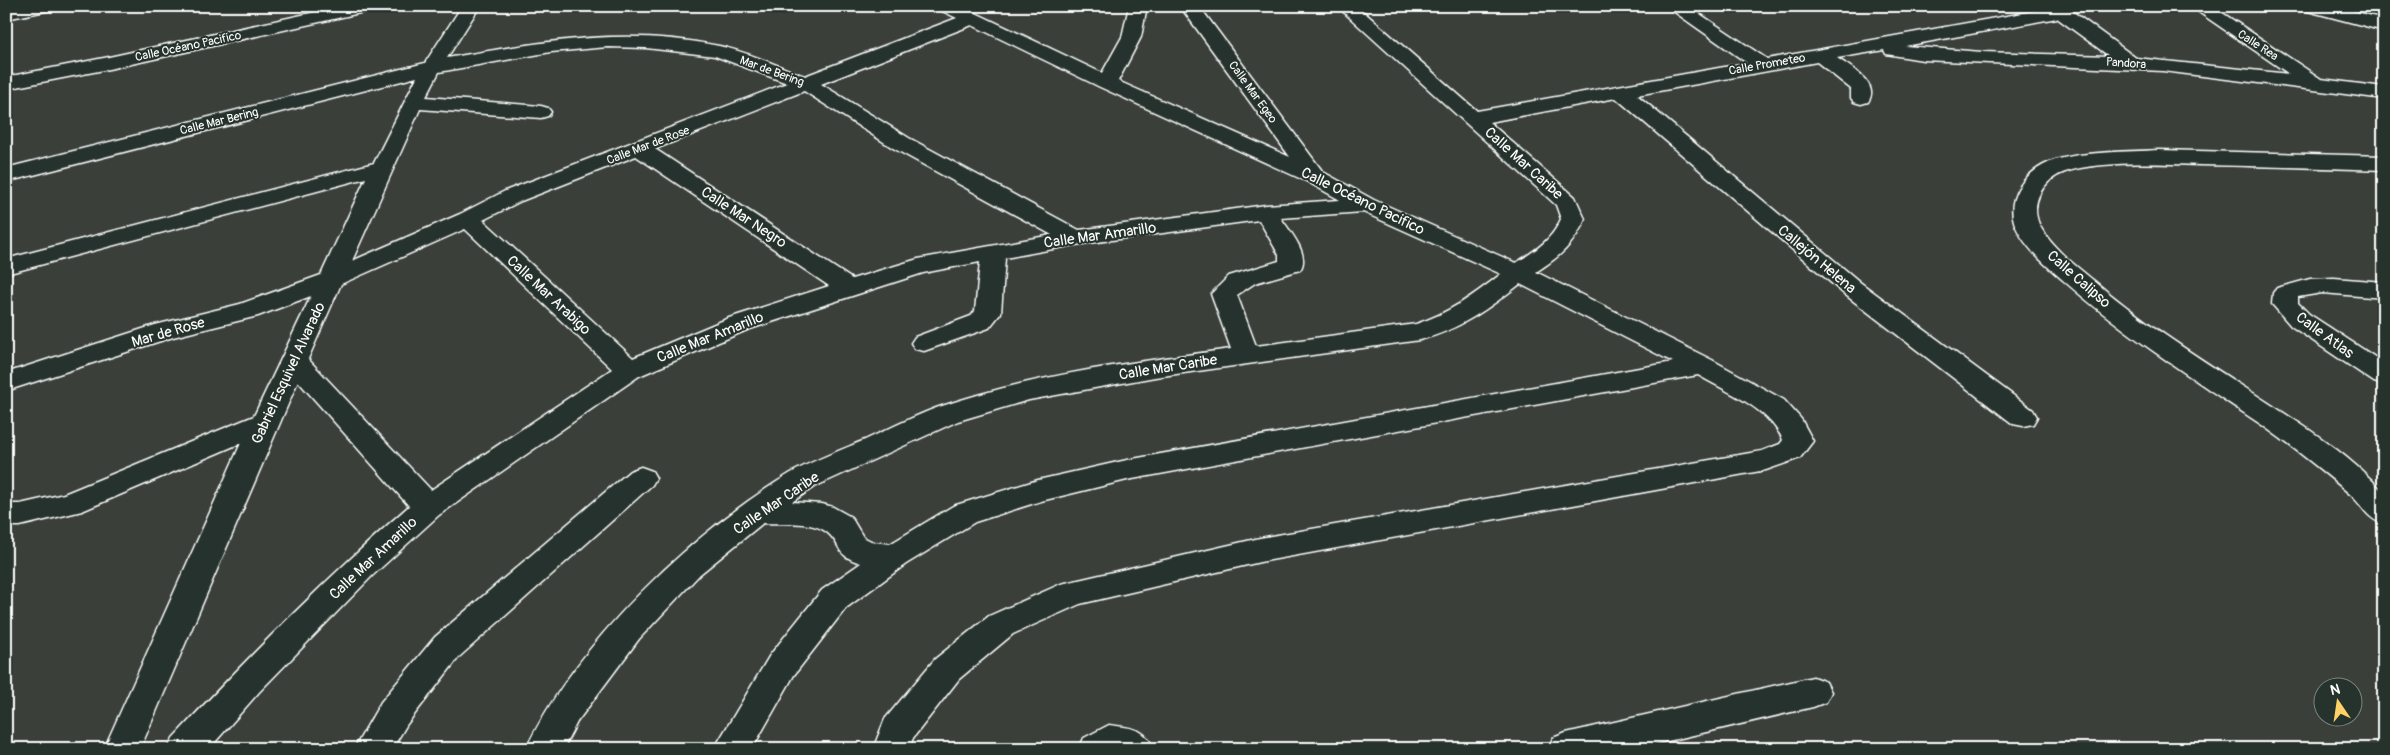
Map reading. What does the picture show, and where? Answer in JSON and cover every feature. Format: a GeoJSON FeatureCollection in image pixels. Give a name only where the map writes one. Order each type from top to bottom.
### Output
{"type":"FeatureCollection","features":[{"type":"Feature","properties":{"kind":"street"},"geometry":{"type":"LineString","coordinates":[[6,14],[45,6]]}},
{"type":"Feature","properties":{"kind":"street","name":"Calle Océano Pacifico"},"geometry":{"type":"LineString","coordinates":[[6,83],[109,63],[369,6]]}},
{"type":"Feature","properties":{"kind":"street","name":"Gabriel Esquivel Alvarado"},"geometry":{"type":"LineString","coordinates":[[122,749],[265,422],[413,102],[432,67],[471,6]]}},
{"type":"Feature","properties":{"kind":"street","name":"Calle Océano Pacifico"},"geometry":{"type":"LineString","coordinates":[[891,749],[898,730],[947,668],[1001,625],[1073,593],[1260,550],[1766,460],[1790,451],[1798,441],[1792,426],[1774,407],[1702,366],[1518,274],[1366,206],[1316,178],[1107,83],[946,6]]}},
{"type":"Feature","properties":{"kind":"street"},"geometry":{"type":"LineString","coordinates":[[1107,83],[1130,40],[1138,14],[1138,6]]}},
{"type":"Feature","properties":{"kind":"street","name":"Calle Mar Egeo"},"geometry":{"type":"LineString","coordinates":[[1190,6],[1316,178]]}},
{"type":"Feature","properties":{"kind":"street","name":"Calle Mar Caribe"},"geometry":{"type":"LineString","coordinates":[[544,749],[564,711],[627,630],[689,566],[757,512],[803,480],[948,414],[1027,391],[1155,368],[1420,332],[1443,324],[1482,302],[1553,250],[1566,235],[1573,219],[1568,202],[1346,6]]}},
{"type":"Feature","properties":{"kind":"street"},"geometry":{"type":"LineString","coordinates":[[1675,6],[1763,64]]}},
{"type":"Feature","properties":{"kind":"street","name":"Calle Rea"},"geometry":{"type":"LineString","coordinates":[[2199,6],[2317,84]]}},
{"type":"Feature","properties":{"kind":"street"},"geometry":{"type":"LineString","coordinates":[[2310,6],[2384,25]]}},
{"type":"Feature","properties":{"kind":"street"},"geometry":{"type":"LineString","coordinates":[[2056,9],[2131,63]]}},
{"type":"Feature","properties":{"kind":"street","name":"Calle Prometeo"},"geometry":{"type":"LineString","coordinates":[[1474,118],[1763,64],[1868,47],[2056,9]]}},
{"type":"Feature","properties":{"kind":"street","name":"Calle Mar de Rose"},"geometry":{"type":"LineString","coordinates":[[330,280],[468,219],[513,196],[971,19]]}},
{"type":"Feature","properties":{"kind":"street","name":"Mar de Bering"},"geometry":{"type":"LineString","coordinates":[[432,67],[552,46],[608,41],[646,42],[718,51],[806,83],[901,143],[1074,238]]}},
{"type":"Feature","properties":{"kind":"street","name":"Pandora"},"geometry":{"type":"LineString","coordinates":[[1868,47],[1924,55],[2131,63],[2384,93]]}},
{"type":"Feature","properties":{"kind":"street"},"geometry":{"type":"LineString","coordinates":[[1819,54],[1852,78],[1861,88],[1861,98]]}},
{"type":"Feature","properties":{"kind":"street","name":"Calle Mar Bering"},"geometry":{"type":"LineString","coordinates":[[6,175],[432,67]]}},
{"type":"Feature","properties":{"kind":"street","name":"Callejón Helena"},"geometry":{"type":"LineString","coordinates":[[1620,91],[1701,162],[1852,288],[2023,417]]}},
{"type":"Feature","properties":{"kind":"street"},"geometry":{"type":"LineString","coordinates":[[413,102],[541,112]]}},
{"type":"Feature","properties":{"kind":"street","name":"Calle Mar Negro"},"geometry":{"type":"LineString","coordinates":[[639,148],[849,288]]}},
{"type":"Feature","properties":{"kind":"street","name":"Calle Calipso"},"geometry":{"type":"LineString","coordinates":[[2384,163],[2159,157],[2100,160],[2058,167],[2032,182],[2024,203],[2028,227],[2047,253],[2102,301],[2133,325],[2307,442],[2364,490],[2384,514]]}},
{"type":"Feature","properties":{"kind":"street"},"geometry":{"type":"LineString","coordinates":[[6,267],[383,167]]}},
{"type":"Feature","properties":{"kind":"street","name":"Calle Mar Amarillo"},"geometry":{"type":"LineString","coordinates":[[186,749],[247,682],[361,567],[428,507],[630,370],[738,324],[918,266],[1074,238],[1266,212],[1366,206]]}},
{"type":"Feature","properties":{"kind":"street"},"geometry":{"type":"LineString","coordinates":[[1246,356],[1224,294],[1231,285],[1240,280],[1281,270],[1291,265],[1291,255],[1266,212]]}},
{"type":"Feature","properties":{"kind":"street","name":"Calle Mar Arabigo"},"geometry":{"type":"LineString","coordinates":[[468,219],[630,370]]}},
{"type":"Feature","properties":{"kind":"street"},"geometry":{"type":"LineString","coordinates":[[924,343],[980,322],[988,313],[994,251]]}},
{"type":"Feature","properties":{"kind":"street","name":"Mar de Rose"},"geometry":{"type":"LineString","coordinates":[[6,382],[164,331],[250,310],[330,280]]}},
{"type":"Feature","properties":{"kind":"street","name":"Calle Atlas"},"geometry":{"type":"LineString","coordinates":[[2384,290],[2323,285],[2300,287],[2286,293],[2285,304],[2300,320],[2384,376]]}},
{"type":"Feature","properties":{"kind":"street"},"geometry":{"type":"LineString","coordinates":[[294,360],[428,507]]}},
{"type":"Feature","properties":{"kind":"street"},"geometry":{"type":"LineString","coordinates":[[732,749],[782,665],[834,599],[895,556],[964,514],[1038,491],[1127,470],[1702,366]]}},
{"type":"Feature","properties":{"kind":"street"},"geometry":{"type":"LineString","coordinates":[[11,518],[71,503],[265,422]]}},
{"type":"Feature","properties":{"kind":"street"},"geometry":{"type":"LineString","coordinates":[[372,749],[394,713],[447,647],[641,478]]}},
{"type":"Feature","properties":{"kind":"street"},"geometry":{"type":"LineString","coordinates":[[757,512],[822,515],[840,525],[852,545],[867,553],[895,556]]}},
{"type":"Feature","properties":{"kind":"street"},"geometry":{"type":"LineString","coordinates":[[1566,749],[1813,692]]}},
{"type":"Feature","properties":{"kind":"street"},"geometry":{"type":"LineString","coordinates":[[1097,749],[1109,741],[1131,744],[1136,749]]}}]}
